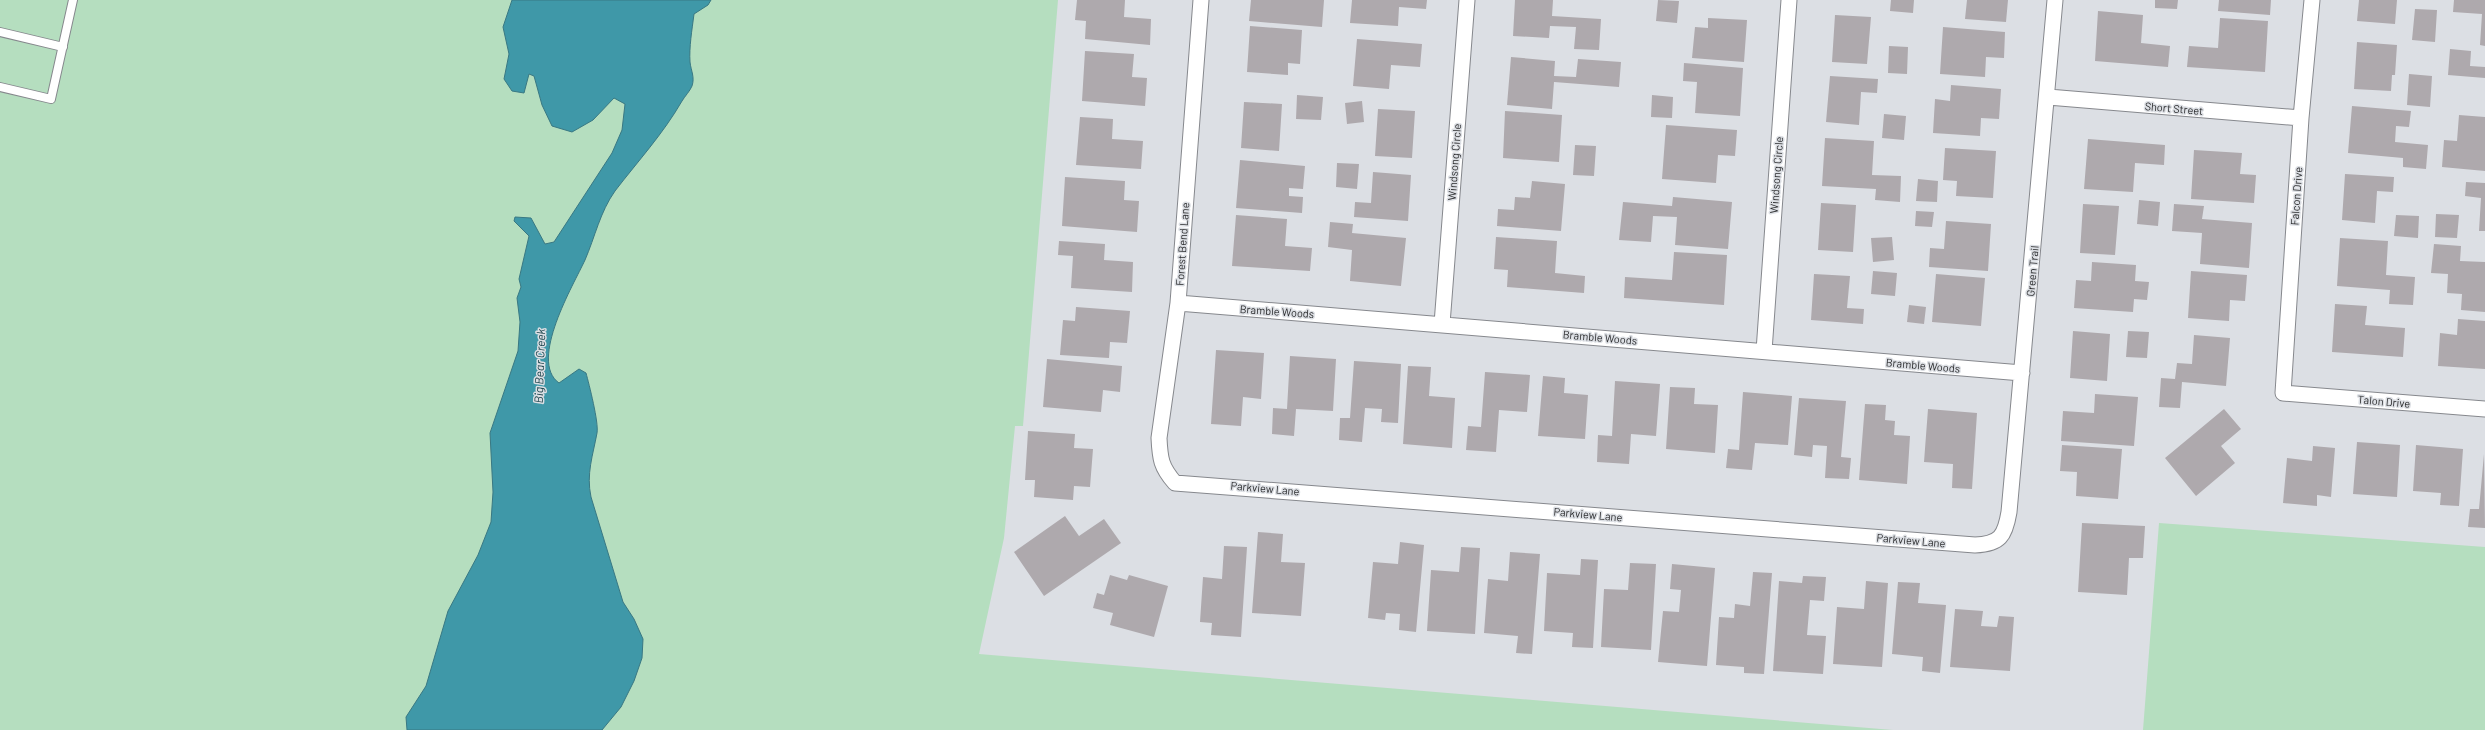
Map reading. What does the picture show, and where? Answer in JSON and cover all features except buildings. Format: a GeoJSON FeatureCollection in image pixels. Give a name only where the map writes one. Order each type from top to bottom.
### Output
{"type":"FeatureCollection","features":[{"type":"Feature","properties":{"kind":"street","name":"Forest Bend Lane"},"geometry":{"type":"LineString","coordinates":[[1175,482],[1163,470],[1159,438],[1178,303],[1201,0]]}},
{"type":"Feature","properties":{"kind":"street","name":"Windsong Circle"},"geometry":{"type":"LineString","coordinates":[[1442,324],[1467,0]]}},
{"type":"Feature","properties":{"kind":"street","name":"Windsong Circle"},"geometry":{"type":"LineString","coordinates":[[1764,351],[1789,0]]}},
{"type":"Feature","properties":{"kind":"street","name":"Green Trail"},"geometry":{"type":"LineString","coordinates":[[1999,539],[2007,529],[2009,512],[2048,97],[2055,0]]}},
{"type":"Feature","properties":{"kind":"street","name":"Falcon Drive"},"geometry":{"type":"LineString","coordinates":[[2283,393],[2301,118],[2312,0]]}},
{"type":"Feature","properties":{"kind":"street","name":"Short Street"},"geometry":{"type":"LineString","coordinates":[[2048,97],[2301,118]]}},
{"type":"Feature","properties":{"kind":"street","name":"Bramble Woods"},"geometry":{"type":"LineString","coordinates":[[1178,303],[2022,373]]}},
{"type":"Feature","properties":{"kind":"street","name":"Talon Drive"},"geometry":{"type":"LineString","coordinates":[[2283,393],[2485,409]]}},
{"type":"Feature","properties":{"kind":"street","name":"Parkview Lane"},"geometry":{"type":"LineString","coordinates":[[1175,482],[1975,545],[1990,545],[1999,539]]}},
{"type":"Feature","properties":{"kind":"lane"},"geometry":{"type":"LineString","coordinates":[[0,88],[51,99],[74,0]]}},
{"type":"Feature","properties":{"kind":"lane"},"geometry":{"type":"LineString","coordinates":[[0,32],[63,47]]}},
{"type":"Feature","properties":{"kind":"green space"},"geometry":{"type":"Polygon","coordinates":[[[0,0],[1058,0],[1023,426],[1015,426],[1004,538],[979,654],[1893,730],[0,730],[0,0]]]}},
{"type":"Feature","properties":{"kind":"green space"},"geometry":{"type":"Polygon","coordinates":[[[2159,523],[2485,547],[2485,730],[2143,730],[2159,523]]]}},
{"type":"Feature","properties":{"kind":"water","name":"Big Bear Creek"},"geometry":{"type":"Polygon","coordinates":[[[512,0],[711,0],[708,5],[694,14],[690,50],[690,62],[693,77],[692,86],[667,125],[615,191],[605,207],[585,260],[556,322],[548,358],[551,372],[559,383],[579,369],[586,373],[597,421],[597,433],[589,480],[591,497],[623,602],[634,619],[643,639],[642,658],[634,681],[621,707],[602,730],[407,730],[406,717],[426,686],[448,611],[478,555],[491,522],[493,492],[490,433],[518,351],[520,322],[517,298],[521,287],[519,279],[529,236],[514,221],[515,217],[531,218],[545,244],[554,242],[612,153],[622,130],[625,104],[614,98],[593,120],[572,132],[552,126],[542,105],[534,76],[529,74],[524,93],[512,91],[504,79],[509,54],[503,27],[512,0]]]}}]}
